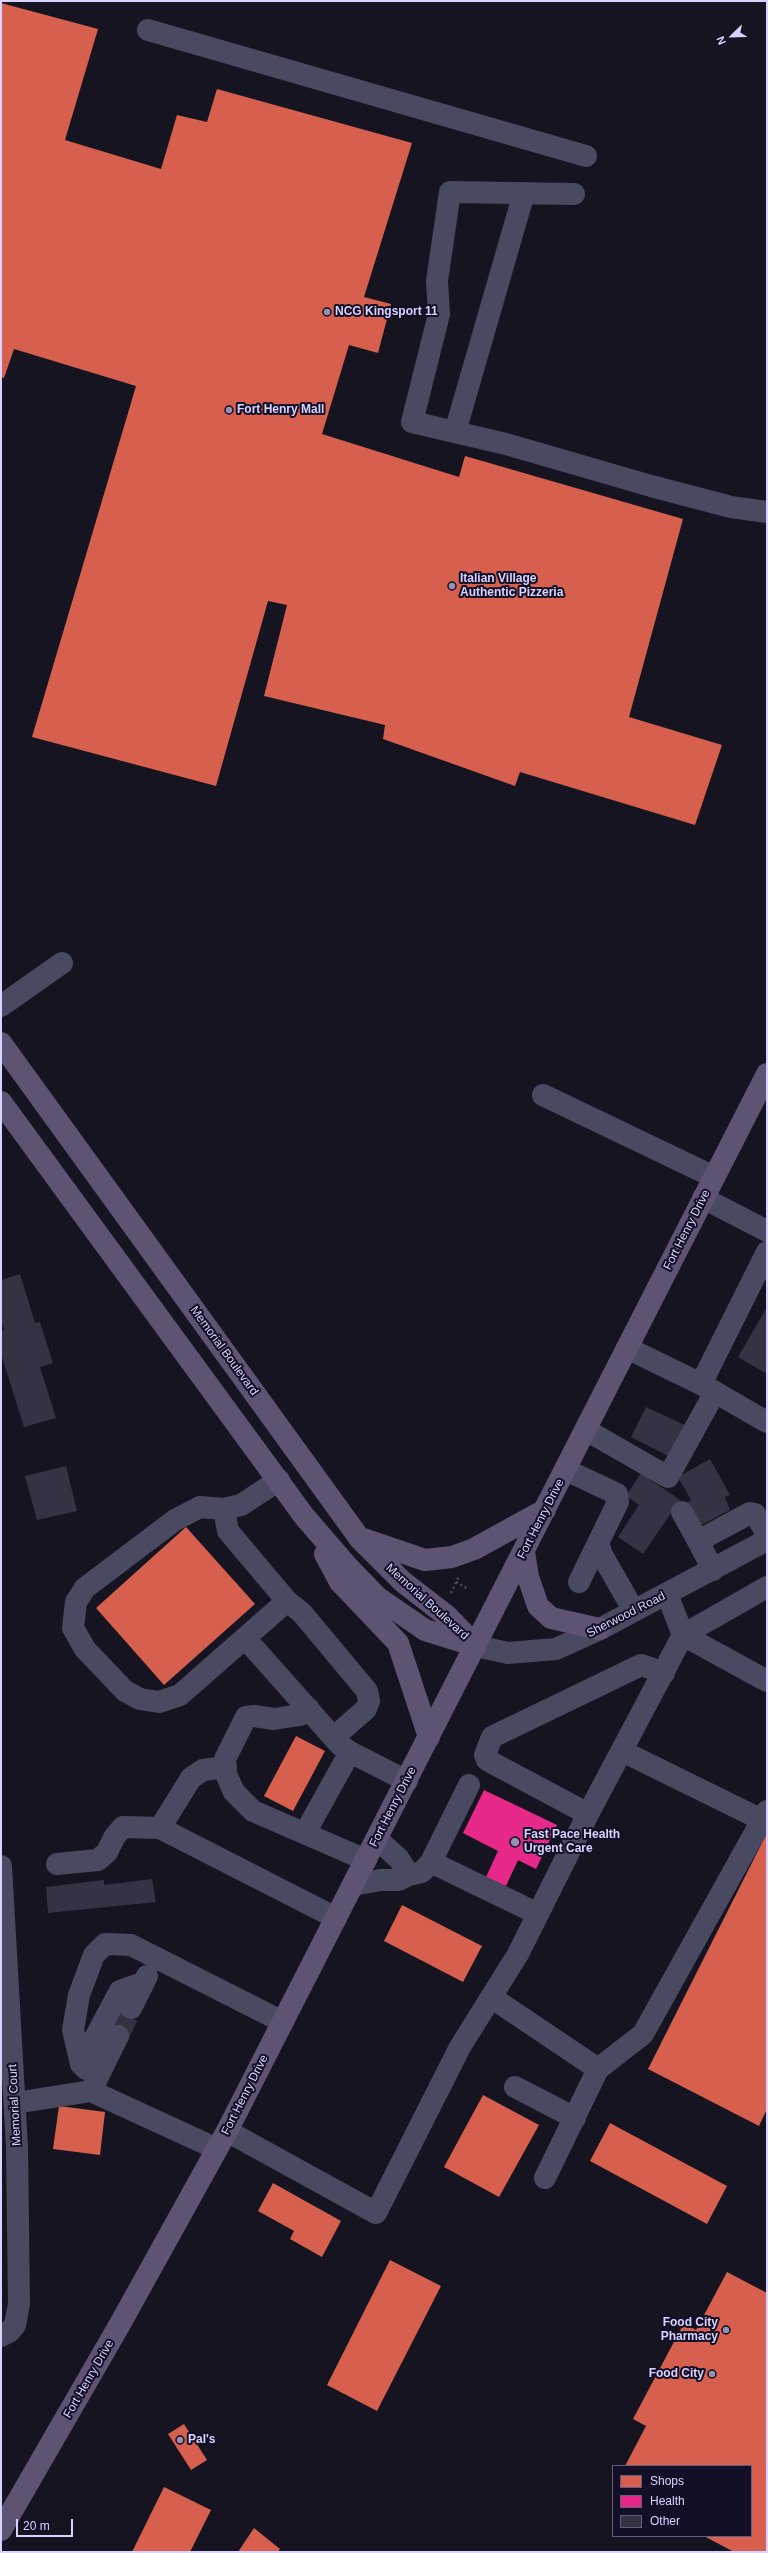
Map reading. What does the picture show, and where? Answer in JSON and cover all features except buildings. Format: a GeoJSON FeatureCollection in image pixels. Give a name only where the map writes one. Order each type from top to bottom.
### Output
{"type":"FeatureCollection","features":[{"type":"Feature","properties":{"kind":"main road","name":"Memorial Boulevard"},"geometry":{"type":"LineString","coordinates":[[1,1043],[360,1539],[403,1582],[447,1616],[476,1646]]}},
{"type":"Feature","properties":{"kind":"main road","name":"Fort Henry Drive"},"geometry":{"type":"LineString","coordinates":[[1,2530],[116,2331],[222,2140],[429,1738],[767,1074]]}},
{"type":"Feature","properties":{"kind":"main road","name":"Memorial Boulevard"},"geometry":{"type":"LineString","coordinates":[[1,1102],[304,1516],[347,1566],[376,1597],[425,1630],[476,1646]]}},
{"type":"Feature","properties":{"kind":"main road"},"geometry":{"type":"LineString","coordinates":[[360,1539],[425,1560],[452,1557],[474,1549],[545,1510]]}},
{"type":"Feature","properties":{"kind":"main road"},"geometry":{"type":"LineString","coordinates":[[304,1516],[340,1582],[398,1643],[429,1738]]}},
{"type":"Feature","properties":{"kind":"main road"},"geometry":{"type":"LineString","coordinates":[[524,1552],[528,1577],[538,1606],[552,1618],[600,1629]]}},
{"type":"Feature","properties":{"kind":"street"},"geometry":{"type":"LineString","coordinates":[[148,30],[586,156]]}},
{"type":"Feature","properties":{"kind":"street"},"geometry":{"type":"LineString","coordinates":[[574,194],[450,192],[437,281],[440,314],[412,422],[506,444],[651,486],[731,507],[767,512]]}},
{"type":"Feature","properties":{"kind":"street"},"geometry":{"type":"LineString","coordinates":[[455,432],[524,193]]}},
{"type":"Feature","properties":{"kind":"street"},"geometry":{"type":"LineString","coordinates":[[1,1006],[62,963]]}},
{"type":"Feature","properties":{"kind":"street"},"geometry":{"type":"LineString","coordinates":[[543,1095],[714,1177]]}},
{"type":"Feature","properties":{"kind":"street"},"geometry":{"type":"LineString","coordinates":[[703,1198],[767,1231]]}},
{"type":"Feature","properties":{"kind":"street"},"geometry":{"type":"LineString","coordinates":[[586,1430],[668,1477],[767,1252]]}},
{"type":"Feature","properties":{"kind":"street"},"geometry":{"type":"LineString","coordinates":[[627,1348],[708,1388],[767,1422]]}},
{"type":"Feature","properties":{"kind":"street"},"geometry":{"type":"LineString","coordinates":[[566,1470],[617,1494],[618,1502],[580,1582]]}},
{"type":"Feature","properties":{"kind":"street"},"geometry":{"type":"LineString","coordinates":[[278,1480],[241,1505],[224,1508],[200,1507],[175,1520],[100,1575],[85,1588],[76,1602],[73,1628],[85,1649],[125,1691],[140,1699],[159,1702],[180,1695],[287,1601]]}},
{"type":"Feature","properties":{"kind":"street"},"geometry":{"type":"LineString","coordinates":[[224,1508],[228,1531],[287,1601],[302,1613],[367,1691],[369,1701],[366,1709],[334,1737]]}},
{"type":"Feature","properties":{"kind":"street"},"geometry":{"type":"LineString","coordinates":[[682,1512],[712,1570]]}},
{"type":"Feature","properties":{"kind":"street"},"geometry":{"type":"LineString","coordinates":[[698,1541],[750,1513],[755,1514],[767,1534]]}},
{"type":"Feature","properties":{"kind":"street","name":"Sherwood Road"},"geometry":{"type":"LineString","coordinates":[[476,1646],[508,1653],[556,1649],[600,1629],[767,1540]]}},
{"type":"Feature","properties":{"kind":"street"},"geometry":{"type":"LineString","coordinates":[[598,1544],[602,1555],[634,1611]]}},
{"type":"Feature","properties":{"kind":"street"},"geometry":{"type":"LineString","coordinates":[[283,2022],[131,1945],[105,1944],[94,1955],[79,1995],[73,2030],[81,2064],[94,2085],[222,2140],[376,2213],[460,2047],[518,1954],[588,1814],[683,1636],[767,1587]]}},
{"type":"Feature","properties":{"kind":"street"},"geometry":{"type":"LineString","coordinates":[[667,1594],[683,1636],[767,1680]]}},
{"type":"Feature","properties":{"kind":"street"},"geometry":{"type":"LineString","coordinates":[[245,1638],[308,1709],[350,1752],[407,1781]]}},
{"type":"Feature","properties":{"kind":"street"},"geometry":{"type":"LineString","coordinates":[[588,1814],[487,1760],[485,1755],[492,1737],[641,1665],[648,1665],[664,1673]]}},
{"type":"Feature","properties":{"kind":"street"},"geometry":{"type":"LineString","coordinates":[[308,1709],[300,1715],[274,1719],[254,1716],[246,1717],[225,1759],[226,1774],[234,1792],[253,1811],[366,1860]]}},
{"type":"Feature","properties":{"kind":"street"},"geometry":{"type":"LineString","coordinates":[[305,1833],[350,1752]]}},
{"type":"Feature","properties":{"kind":"street"},"geometry":{"type":"LineString","coordinates":[[545,2178],[598,2069],[643,2034],[764,1816],[622,1752]]}},
{"type":"Feature","properties":{"kind":"street"},"geometry":{"type":"LineString","coordinates":[[160,1828],[191,1778],[203,1770],[226,1767]]}},
{"type":"Feature","properties":{"kind":"street"},"geometry":{"type":"LineString","coordinates":[[353,1885],[380,1880],[399,1880],[409,1875],[422,1872],[431,1862],[469,1785]]}},
{"type":"Feature","properties":{"kind":"street"},"geometry":{"type":"LineString","coordinates":[[57,1864],[98,1860],[107,1852],[114,1836],[123,1827],[160,1828],[336,1918]]}},
{"type":"Feature","properties":{"kind":"street"},"geometry":{"type":"LineString","coordinates":[[377,1839],[399,1859],[409,1875]]}},
{"type":"Feature","properties":{"kind":"street"},"geometry":{"type":"LineString","coordinates":[[431,1862],[538,1914]]}},
{"type":"Feature","properties":{"kind":"street","name":"Memorial Court"},"geometry":{"type":"LineString","coordinates":[[1,1866],[7,2055],[15,2103],[19,2304],[15,2325],[10,2332],[1,2336]]}},
{"type":"Feature","properties":{"kind":"street"},"geometry":{"type":"LineString","coordinates":[[131,2008],[157,1957]]}},
{"type":"Feature","properties":{"kind":"street"},"geometry":{"type":"LineString","coordinates":[[81,2064],[120,1991],[143,1982]]}},
{"type":"Feature","properties":{"kind":"street"},"geometry":{"type":"LineString","coordinates":[[491,1997],[598,2069]]}},
{"type":"Feature","properties":{"kind":"street"},"geometry":{"type":"LineString","coordinates":[[94,2085],[118,2036]]}},
{"type":"Feature","properties":{"kind":"street"},"geometry":{"type":"LineString","coordinates":[[15,2103],[94,2085]]}},
{"type":"Feature","properties":{"kind":"street"},"geometry":{"type":"LineString","coordinates":[[515,2087],[575,2118]]}},
{"type":"Feature","properties":{"kind":"path"},"geometry":{"type":"LineString","coordinates":[[448,1599],[460,1572]]}},
{"type":"Feature","properties":{"kind":"path"},"geometry":{"type":"LineString","coordinates":[[456,1582],[468,1589]]}},
{"type":"Feature","properties":{"kind":"tunnel"},"geometry":{"type":"LineString","coordinates":[[118,2036],[131,2008]]}},
{"type":"Feature","properties":{"kind":"place","name":"NCG Kingsport 11"},"geometry":{"type":"Point","coordinates":[327,312]}},
{"type":"Feature","properties":{"kind":"place","name":"Fort Henry Mall"},"geometry":{"type":"Point","coordinates":[229,410]}},
{"type":"Feature","properties":{"kind":"place","name":"Italian Village Authentic Pizzeria"},"geometry":{"type":"Point","coordinates":[452,586]}},
{"type":"Feature","properties":{"kind":"place","name":"Fast Pace Health Urgent Care"},"geometry":{"type":"Point","coordinates":[515,1842]}},
{"type":"Feature","properties":{"kind":"place","name":"Food City Pharmacy"},"geometry":{"type":"Point","coordinates":[726,2330]}},
{"type":"Feature","properties":{"kind":"place","name":"Food City"},"geometry":{"type":"Point","coordinates":[712,2374]}},
{"type":"Feature","properties":{"kind":"place","name":"Pal's"},"geometry":{"type":"Point","coordinates":[180,2440]}}]}
